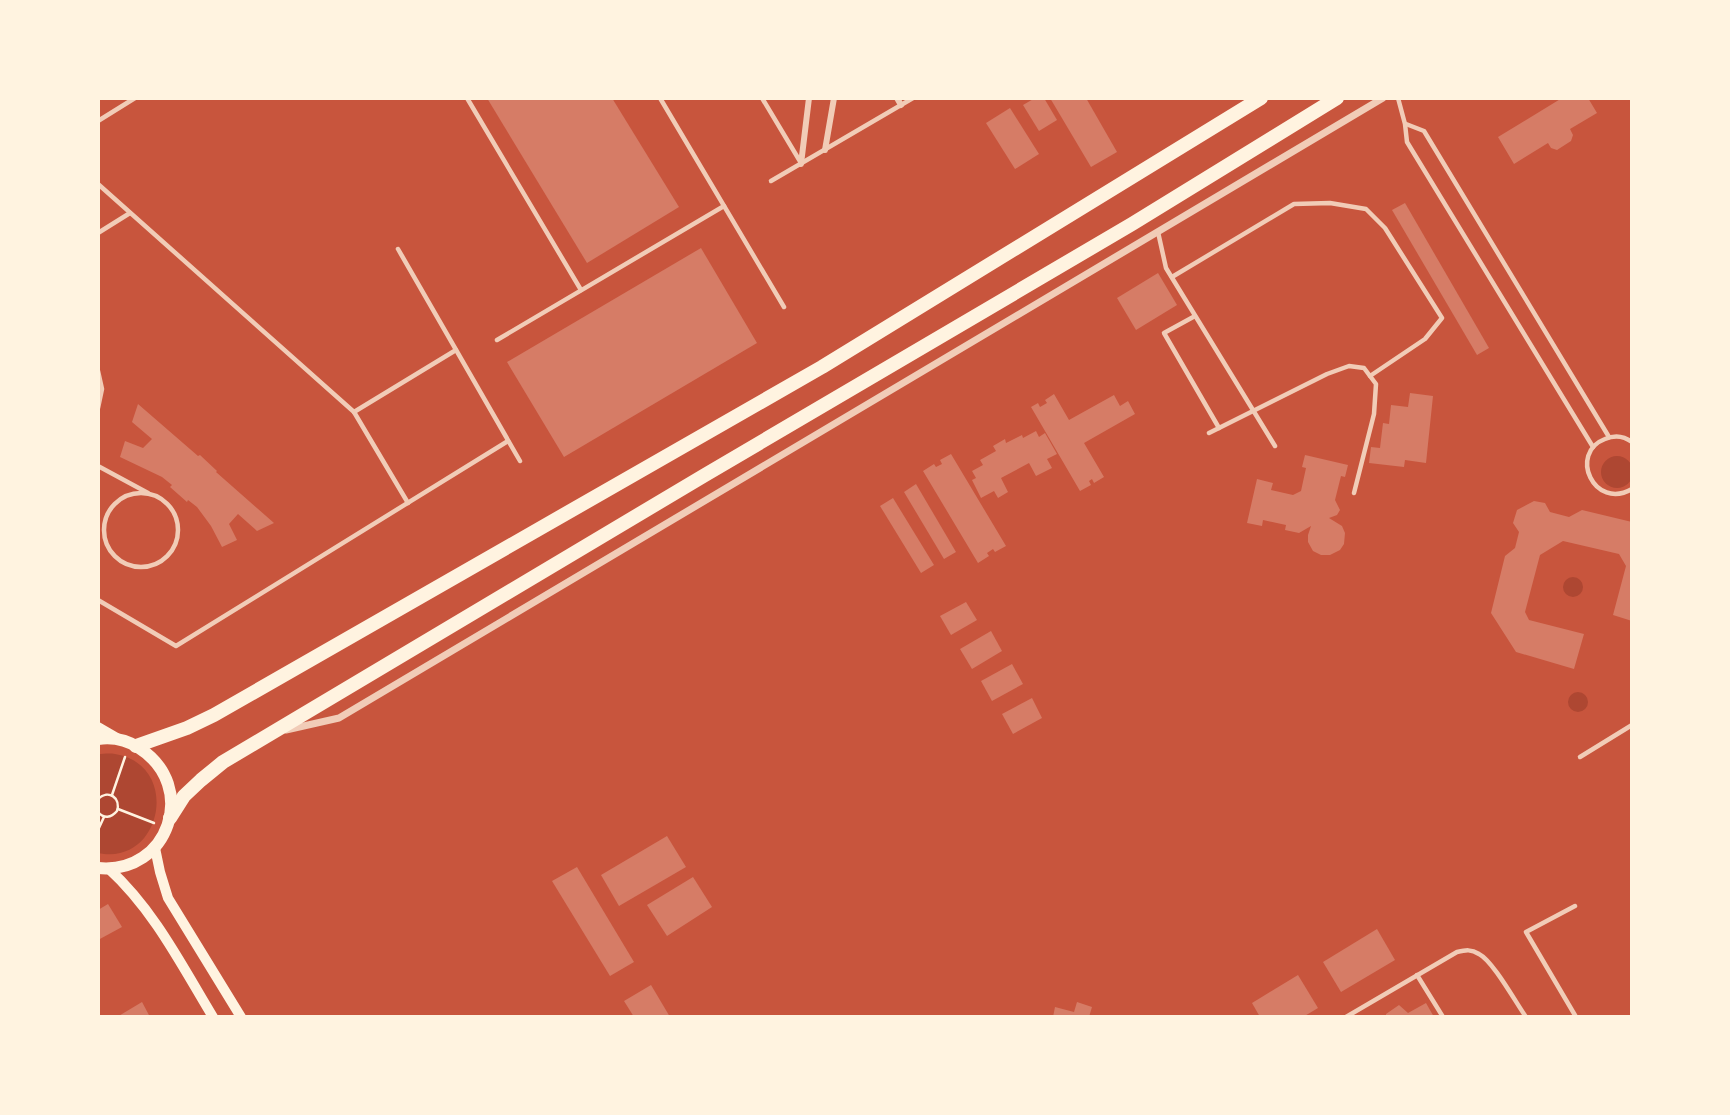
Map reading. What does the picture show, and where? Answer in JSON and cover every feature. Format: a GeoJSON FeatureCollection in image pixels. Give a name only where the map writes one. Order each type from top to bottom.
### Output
{"type":"FeatureCollection","features":[{"type":"Feature","properties":{"kind":"highway"},"geometry":{"type":"LineString","coordinates":[[136,746],[214,715],[822,367],[1261,98]]}},
{"type":"Feature","properties":{"kind":"highway"},"geometry":{"type":"LineString","coordinates":[[168,824],[184,796],[223,762],[1132,224],[1337,98]]}},
{"type":"Feature","properties":{"kind":"main road"},"geometry":{"type":"LineString","coordinates":[[98,727],[150,755],[161,768],[172,801],[168,824],[155,848],[142,859],[126,866],[104,869]]}},
{"type":"Feature","properties":{"kind":"main road"},"geometry":{"type":"LineString","coordinates":[[98,739],[120,740]]}},
{"type":"Feature","properties":{"kind":"main road"},"geometry":{"type":"LineString","coordinates":[[155,848],[168,898],[241,1017]]}},
{"type":"Feature","properties":{"kind":"main road"},"geometry":{"type":"LineString","coordinates":[[104,869],[124,883],[162,932],[213,1017]]}},
{"type":"Feature","properties":{"kind":"street"},"geometry":{"type":"LineString","coordinates":[[801,164],[810,98]]}},
{"type":"Feature","properties":{"kind":"street"},"geometry":{"type":"LineString","coordinates":[[825,150],[834,98]]}},
{"type":"Feature","properties":{"kind":"street"},"geometry":{"type":"LineString","coordinates":[[275,733],[339,718],[1383,98]]}},
{"type":"Feature","properties":{"kind":"lane"},"geometry":{"type":"LineString","coordinates":[[98,121],[135,98]]}},
{"type":"Feature","properties":{"kind":"lane"},"geometry":{"type":"LineString","coordinates":[[467,98],[581,290]]}},
{"type":"Feature","properties":{"kind":"lane"},"geometry":{"type":"LineString","coordinates":[[660,98],[784,307]]}},
{"type":"Feature","properties":{"kind":"lane"},"geometry":{"type":"LineString","coordinates":[[762,98],[801,164]]}},
{"type":"Feature","properties":{"kind":"lane"},"geometry":{"type":"LineString","coordinates":[[771,181],[825,150],[899,101],[913,98]]}},
{"type":"Feature","properties":{"kind":"lane"},"geometry":{"type":"LineString","coordinates":[[1398,98],[1407,142],[1593,447]]}},
{"type":"Feature","properties":{"kind":"lane"},"geometry":{"type":"LineString","coordinates":[[1405,124],[1424,131],[1609,437]]}},
{"type":"Feature","properties":{"kind":"lane"},"geometry":{"type":"LineString","coordinates":[[98,184],[354,412],[408,503]]}},
{"type":"Feature","properties":{"kind":"lane"},"geometry":{"type":"LineString","coordinates":[[1171,277],[1294,204],[1329,203],[1366,209],[1385,228],[1442,318],[1425,339],[1370,376]]}},
{"type":"Feature","properties":{"kind":"lane"},"geometry":{"type":"LineString","coordinates":[[496,340],[724,205]]}},
{"type":"Feature","properties":{"kind":"lane"},"geometry":{"type":"LineString","coordinates":[[98,233],[130,213]]}},
{"type":"Feature","properties":{"kind":"lane"},"geometry":{"type":"LineString","coordinates":[[1158,232],[1166,268],[1275,446]]}},
{"type":"Feature","properties":{"kind":"lane"},"geometry":{"type":"LineString","coordinates":[[398,250],[520,461]]}},
{"type":"Feature","properties":{"kind":"lane"},"geometry":{"type":"LineString","coordinates":[[1195,316],[1164,333],[1219,428]]}},
{"type":"Feature","properties":{"kind":"lane"},"geometry":{"type":"LineString","coordinates":[[354,412],[456,350]]}},
{"type":"Feature","properties":{"kind":"lane"},"geometry":{"type":"LineString","coordinates":[[1209,433],[1327,374],[1349,366],[1364,368],[1376,384],[1374,414],[1354,493]]}},
{"type":"Feature","properties":{"kind":"lane"},"geometry":{"type":"LineString","coordinates":[[98,370],[102,389],[98,408]]}},
{"type":"Feature","properties":{"kind":"lane"},"geometry":{"type":"LineString","coordinates":[[1632,442],[1618,437],[1600,441],[1588,456],[1587,465],[1588,475],[1600,490],[1619,494],[1632,489]]}},
{"type":"Feature","properties":{"kind":"lane"},"geometry":{"type":"LineString","coordinates":[[98,600],[176,646],[508,441]]}},
{"type":"Feature","properties":{"kind":"lane"},"geometry":{"type":"LineString","coordinates":[[98,466],[152,495],[168,505],[174,513],[177,541],[166,558],[149,566],[130,566],[121,562],[108,547],[105,538],[106,519],[116,503],[124,497],[133,494],[152,495]]}},
{"type":"Feature","properties":{"kind":"lane"},"geometry":{"type":"LineString","coordinates":[[1580,757],[1632,725]]}},
{"type":"Feature","properties":{"kind":"lane"},"geometry":{"type":"LineString","coordinates":[[1576,906],[1527,932],[1576,1017]]}},
{"type":"Feature","properties":{"kind":"lane"},"geometry":{"type":"LineString","coordinates":[[1346,1017],[1457,952],[1468,950],[1481,954],[1491,965],[1526,1017]]}},
{"type":"Feature","properties":{"kind":"lane"},"geometry":{"type":"LineString","coordinates":[[1417,975],[1443,1017]]}},
{"type":"Feature","properties":{"kind":"path"},"geometry":{"type":"LineString","coordinates":[[112,795],[125,757]]}},
{"type":"Feature","properties":{"kind":"path"},"geometry":{"type":"LineString","coordinates":[[98,799],[105,794],[112,795],[117,800],[118,809]]}},
{"type":"Feature","properties":{"kind":"path"},"geometry":{"type":"LineString","coordinates":[[118,809],[168,824]]}},
{"type":"Feature","properties":{"kind":"path"},"geometry":{"type":"LineString","coordinates":[[98,812],[104,817],[111,816],[118,809]]}},
{"type":"Feature","properties":{"kind":"path"},"geometry":{"type":"LineString","coordinates":[[98,830],[104,817]]}},
{"type":"Feature","properties":{"kind":"shaded area"},"geometry":{"type":"Polygon","coordinates":[[[1617,456],[1629,460],[1633,472],[1629,484],[1617,488],[1605,484],[1601,472],[1605,460],[1617,456]]]}},
{"type":"Feature","properties":{"kind":"shaded area"},"geometry":{"type":"Polygon","coordinates":[[[1573,577],[1580,580],[1583,587],[1580,594],[1573,597],[1566,594],[1563,587],[1566,580],[1573,577]]]}},
{"type":"Feature","properties":{"kind":"shaded area"},"geometry":{"type":"Polygon","coordinates":[[[1574,692],[1582,692],[1588,702],[1582,712],[1574,712],[1568,706],[1568,698],[1574,692]]]}},
{"type":"Feature","properties":{"kind":"shaded area"},"geometry":{"type":"Polygon","coordinates":[[[98,754],[115,754],[136,762],[150,776],[156,794],[156,813],[149,831],[137,845],[120,853],[98,853],[98,754]]]}},
{"type":"Feature","properties":{"kind":"building"},"geometry":{"type":"Polygon","coordinates":[[[487,98],[612,98],[679,207],[587,263],[487,98]]]}},
{"type":"Feature","properties":{"kind":"building"},"geometry":{"type":"Polygon","coordinates":[[[1035,98],[1044,98],[1057,120],[1039,131],[1023,105],[1035,98]]]}},
{"type":"Feature","properties":{"kind":"building"},"geometry":{"type":"Polygon","coordinates":[[[1050,98],[1086,98],[1117,152],[1091,167],[1050,98]]]}},
{"type":"Feature","properties":{"kind":"building"},"geometry":{"type":"Polygon","coordinates":[[[1562,98],[1588,98],[1597,113],[1570,129],[1573,135],[1571,141],[1557,150],[1551,148],[1548,143],[1514,164],[1498,137],[1562,98]]]}},
{"type":"Feature","properties":{"kind":"building"},"geometry":{"type":"Polygon","coordinates":[[[1010,108],[1039,154],[1015,169],[986,123],[1010,108]]]}},
{"type":"Feature","properties":{"kind":"building"},"geometry":{"type":"Polygon","coordinates":[[[1405,203],[1489,348],[1477,355],[1392,210],[1405,203]]]}},
{"type":"Feature","properties":{"kind":"building"},"geometry":{"type":"Polygon","coordinates":[[[701,248],[757,343],[564,457],[507,362],[701,248]]]}},
{"type":"Feature","properties":{"kind":"building"},"geometry":{"type":"Polygon","coordinates":[[[1158,273],[1177,305],[1136,330],[1117,298],[1158,273]]]}},
{"type":"Feature","properties":{"kind":"building"},"geometry":{"type":"Polygon","coordinates":[[[1410,393],[1433,396],[1426,463],[1405,460],[1404,467],[1369,463],[1371,447],[1380,448],[1383,423],[1389,424],[1391,405],[1408,407],[1410,393]]]}},
{"type":"Feature","properties":{"kind":"building"},"geometry":{"type":"Polygon","coordinates":[[[1054,394],[1069,420],[1114,395],[1120,406],[1128,401],[1135,414],[1084,443],[1104,477],[1094,483],[1092,479],[1089,481],[1091,485],[1080,491],[1031,407],[1038,403],[1040,407],[1054,394]]]}},
{"type":"Feature","properties":{"kind":"building"},"geometry":{"type":"Polygon","coordinates":[[[138,404],[200,455],[274,523],[257,531],[238,514],[229,524],[237,540],[222,547],[197,507],[188,500],[187,502],[162,477],[120,457],[125,441],[143,448],[152,439],[132,422],[138,404]]]}},
{"type":"Feature","properties":{"kind":"building"},"geometry":{"type":"Polygon","coordinates":[[[1036,431],[1039,437],[1045,433],[1057,454],[1047,459],[1052,468],[1036,476],[1029,463],[1001,478],[1008,492],[998,498],[994,491],[981,498],[972,480],[976,478],[972,471],[983,465],[980,460],[996,451],[993,446],[1005,439],[1006,443],[1036,431]]]}},
{"type":"Feature","properties":{"kind":"building"},"geometry":{"type":"Polygon","coordinates":[[[951,454],[1006,546],[995,552],[993,549],[987,553],[989,556],[978,563],[923,471],[934,464],[936,467],[942,464],[940,460],[951,454]]]}},
{"type":"Feature","properties":{"kind":"building"},"geometry":{"type":"Polygon","coordinates":[[[1305,455],[1348,465],[1345,477],[1341,476],[1335,500],[1340,510],[1337,515],[1329,518],[1342,526],[1345,533],[1344,544],[1340,550],[1330,555],[1313,551],[1308,542],[1311,526],[1299,533],[1285,530],[1286,525],[1263,520],[1262,526],[1247,523],[1257,479],[1273,483],[1271,490],[1293,495],[1301,491],[1306,468],[1302,467],[1305,455]]]}},
{"type":"Feature","properties":{"kind":"building"},"geometry":{"type":"Polygon","coordinates":[[[916,484],[956,552],[944,559],[904,492],[916,484]]]}},
{"type":"Feature","properties":{"kind":"building"},"geometry":{"type":"Polygon","coordinates":[[[893,498],[934,565],[921,573],[880,506],[893,498]]]}},
{"type":"Feature","properties":{"kind":"building"},"geometry":{"type":"Polygon","coordinates":[[[1534,501],[1545,503],[1550,512],[1569,517],[1582,510],[1632,522],[1632,621],[1613,615],[1626,566],[1619,554],[1563,541],[1540,555],[1525,612],[1529,620],[1584,634],[1574,669],[1516,652],[1491,613],[1505,556],[1515,548],[1519,532],[1513,523],[1517,510],[1534,501]]]}},
{"type":"Feature","properties":{"kind":"building"},"geometry":{"type":"Polygon","coordinates":[[[966,602],[977,620],[951,635],[940,616],[966,602]]]}},
{"type":"Feature","properties":{"kind":"building"},"geometry":{"type":"Polygon","coordinates":[[[991,631],[1002,651],[972,669],[960,649],[991,631]]]}},
{"type":"Feature","properties":{"kind":"building"},"geometry":{"type":"Polygon","coordinates":[[[1012,664],[1023,684],[992,701],[981,681],[1012,664]]]}},
{"type":"Feature","properties":{"kind":"building"},"geometry":{"type":"Polygon","coordinates":[[[1032,698],[1042,718],[1013,734],[1002,714],[1032,698]]]}},
{"type":"Feature","properties":{"kind":"building"},"geometry":{"type":"Polygon","coordinates":[[[667,836],[686,867],[619,906],[601,875],[667,836]]]}},
{"type":"Feature","properties":{"kind":"building"},"geometry":{"type":"Polygon","coordinates":[[[577,867],[634,962],[610,976],[552,881],[577,867]]]}},
{"type":"Feature","properties":{"kind":"building"},"geometry":{"type":"Polygon","coordinates":[[[693,877],[712,907],[667,936],[647,905],[693,877]]]}},
{"type":"Feature","properties":{"kind":"building"},"geometry":{"type":"Polygon","coordinates":[[[108,904],[122,927],[98,940],[98,910],[108,904]]]}},
{"type":"Feature","properties":{"kind":"building"},"geometry":{"type":"Polygon","coordinates":[[[1377,929],[1395,960],[1341,992],[1323,962],[1377,929]]]}},
{"type":"Feature","properties":{"kind":"building"},"geometry":{"type":"Polygon","coordinates":[[[1298,975],[1318,1008],[1303,1017],[1260,1017],[1252,1003],[1298,975]]]}},
{"type":"Feature","properties":{"kind":"building"},"geometry":{"type":"Polygon","coordinates":[[[651,985],[670,1017],[634,1017],[624,1001],[651,985]]]}},
{"type":"Feature","properties":{"kind":"building"},"geometry":{"type":"Polygon","coordinates":[[[142,1002],[150,1017],[117,1017],[142,1002]]]}},
{"type":"Feature","properties":{"kind":"building"},"geometry":{"type":"Polygon","coordinates":[[[1077,1002],[1092,1007],[1089,1017],[1053,1017],[1055,1007],[1074,1012],[1077,1002]]]}},
{"type":"Feature","properties":{"kind":"building"},"geometry":{"type":"Polygon","coordinates":[[[1426,1003],[1434,1017],[1386,1017],[1386,1014],[1399,1005],[1408,1013],[1426,1003]]]}}]}
